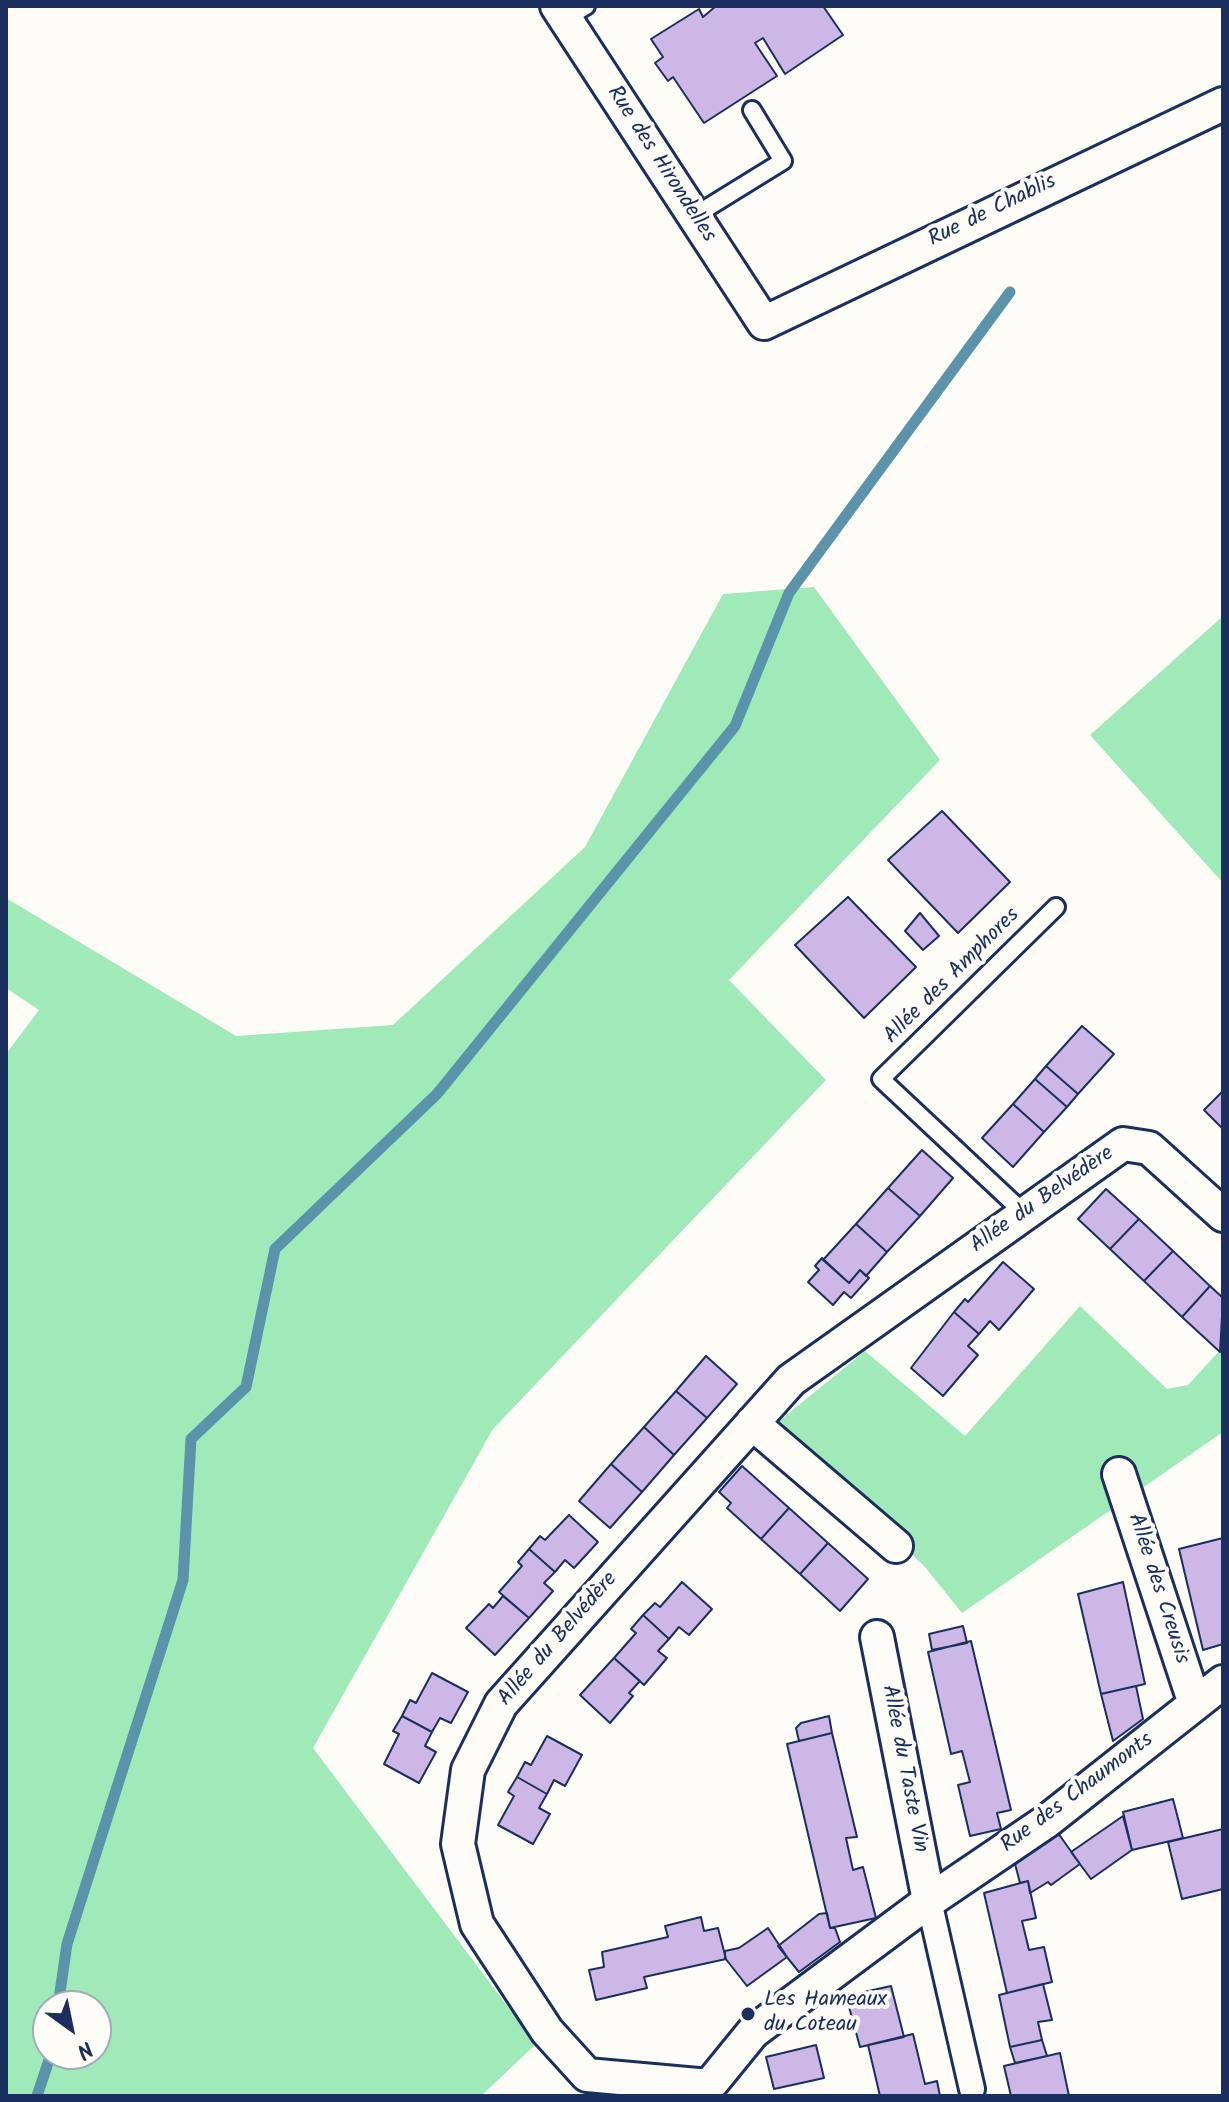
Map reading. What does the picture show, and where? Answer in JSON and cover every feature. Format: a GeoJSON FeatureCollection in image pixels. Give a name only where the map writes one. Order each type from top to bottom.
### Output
{"type":"FeatureCollection","features":[{"type":"Feature","properties":{"kind":"street","name":"Rue des Hirondelles"},"geometry":{"type":"LineString","coordinates":[[569,10],[694,216],[764,323]]}},
{"type":"Feature","properties":{"kind":"street","name":"Rue de Chablis"},"geometry":{"type":"LineString","coordinates":[[764,323],[1223,104]]}},
{"type":"Feature","properties":{"kind":"street","name":"Allée du Belvédère"},"geometry":{"type":"LineString","coordinates":[[714,2093],[587,2075],[547,2031],[477,1924],[458,1844],[468,1770],[501,1704],[791,1380],[1123,1144],[1149,1148],[1223,1215]]}},
{"type":"Feature","properties":{"kind":"street"},"geometry":{"type":"LineString","coordinates":[[752,1423],[896,1546]]}},
{"type":"Feature","properties":{"kind":"street","name":"Allée des Creusis"},"geometry":{"type":"LineString","coordinates":[[1119,1474],[1195,1704]]}},
{"type":"Feature","properties":{"kind":"street","name":"Allée du Taste Vin"},"geometry":{"type":"LineString","coordinates":[[877,1637],[929,1901]]}},
{"type":"Feature","properties":{"kind":"street","name":"Rue des Chaumonts"},"geometry":{"type":"LineString","coordinates":[[714,2093],[753,2032],[929,1901],[1047,1821],[1223,1682]]}},
{"type":"Feature","properties":{"kind":"street"},"geometry":{"type":"LineString","coordinates":[[929,1901],[972,2089]]}},
{"type":"Feature","properties":{"kind":"lane"},"geometry":{"type":"LineString","coordinates":[[694,216],[783,161],[752,110]]}},
{"type":"Feature","properties":{"kind":"lane","name":"Allée des Amphores"},"geometry":{"type":"LineString","coordinates":[[1025,1214],[881,1079],[1056,907]]}},
{"type":"Feature","properties":{"kind":"green space"},"geometry":{"type":"Polygon","coordinates":[[[814,587],[940,760],[729,980],[826,1080],[493,1429],[313,1748],[536,2044],[481,2096],[6,2096],[6,1054],[39,1010],[6,988],[6,898],[236,1036],[393,1025],[585,847],[723,594],[814,587]]]}},
{"type":"Feature","properties":{"kind":"green space"},"geometry":{"type":"Polygon","coordinates":[[[1223,616],[1223,883],[1090,735],[1223,616]]]}},
{"type":"Feature","properties":{"kind":"green space"},"geometry":{"type":"Polygon","coordinates":[[[1080,1306],[1167,1389],[1188,1385],[1223,1347],[1223,1432],[962,1613],[925,1567],[778,1422],[865,1351],[965,1436],[1080,1306]]]}},
{"type":"Feature","properties":{"kind":"building"},"geometry":{"type":"Polygon","coordinates":[[[716,6],[823,6],[843,35],[785,74],[763,38],[755,43],[777,76],[704,123],[673,77],[668,81],[655,63],[663,57],[651,39],[699,9],[703,17],[716,6]]]}},
{"type":"Feature","properties":{"kind":"building"},"geometry":{"type":"Polygon","coordinates":[[[942,811],[1010,882],[958,933],[888,860],[942,811]]]}},
{"type":"Feature","properties":{"kind":"building"},"geometry":{"type":"Polygon","coordinates":[[[848,897],[916,967],[864,1018],[795,945],[848,897]]]}},
{"type":"Feature","properties":{"kind":"building"},"geometry":{"type":"Polygon","coordinates":[[[920,913],[939,936],[923,950],[905,931],[920,913]]]}},
{"type":"Feature","properties":{"kind":"building"},"geometry":{"type":"Polygon","coordinates":[[[1082,1026],[1114,1054],[1078,1094],[1046,1066],[1082,1026]]]}},
{"type":"Feature","properties":{"kind":"building"},"geometry":{"type":"Polygon","coordinates":[[[1046,1066],[1078,1094],[1067,1107],[1035,1079],[1046,1066]]]}},
{"type":"Feature","properties":{"kind":"building"},"geometry":{"type":"Polygon","coordinates":[[[1035,1079],[1067,1107],[1044,1132],[1013,1104],[1035,1079]]]}},
{"type":"Feature","properties":{"kind":"building"},"geometry":{"type":"Polygon","coordinates":[[[1223,1091],[1223,1129],[1204,1110],[1223,1091]]]}},
{"type":"Feature","properties":{"kind":"building"},"geometry":{"type":"Polygon","coordinates":[[[1013,1104],[1044,1132],[1013,1167],[982,1138],[1013,1104]]]}},
{"type":"Feature","properties":{"kind":"building"},"geometry":{"type":"Polygon","coordinates":[[[922,1150],[953,1178],[920,1216],[888,1188],[922,1150]]]}},
{"type":"Feature","properties":{"kind":"building"},"geometry":{"type":"Polygon","coordinates":[[[888,1188],[920,1216],[887,1252],[856,1224],[888,1188]]]}},
{"type":"Feature","properties":{"kind":"building"},"geometry":{"type":"Polygon","coordinates":[[[1106,1189],[1139,1219],[1110,1249],[1078,1219],[1106,1189]]]}},
{"type":"Feature","properties":{"kind":"building"},"geometry":{"type":"Polygon","coordinates":[[[1139,1219],[1173,1251],[1144,1281],[1110,1249],[1139,1219]]]}},
{"type":"Feature","properties":{"kind":"building"},"geometry":{"type":"Polygon","coordinates":[[[856,1224],[887,1252],[866,1276],[860,1270],[849,1283],[823,1260],[856,1224]]]}},
{"type":"Feature","properties":{"kind":"building"},"geometry":{"type":"Polygon","coordinates":[[[1173,1251],[1210,1286],[1182,1317],[1144,1281],[1173,1251]]]}},
{"type":"Feature","properties":{"kind":"building"},"geometry":{"type":"Polygon","coordinates":[[[822,1258],[849,1283],[860,1270],[869,1278],[851,1298],[844,1292],[833,1305],[808,1282],[819,1270],[815,1266],[822,1258]]]}},
{"type":"Feature","properties":{"kind":"building"},"geometry":{"type":"Polygon","coordinates":[[[1003,1262],[1034,1289],[999,1330],[990,1321],[979,1334],[954,1312],[965,1299],[968,1302],[1003,1262]]]}},
{"type":"Feature","properties":{"kind":"building"},"geometry":{"type":"Polygon","coordinates":[[[1210,1286],[1223,1298],[1220,1352],[1182,1317],[1210,1286]]]}},
{"type":"Feature","properties":{"kind":"building"},"geometry":{"type":"Polygon","coordinates":[[[954,1312],[979,1334],[968,1346],[978,1355],[943,1396],[911,1368],[954,1312]]]}},
{"type":"Feature","properties":{"kind":"building"},"geometry":{"type":"Polygon","coordinates":[[[706,1356],[737,1384],[707,1418],[676,1391],[706,1356]]]}},
{"type":"Feature","properties":{"kind":"building"},"geometry":{"type":"Polygon","coordinates":[[[676,1391],[707,1418],[674,1455],[644,1427],[676,1391]]]}},
{"type":"Feature","properties":{"kind":"building"},"geometry":{"type":"Polygon","coordinates":[[[644,1427],[674,1455],[642,1492],[611,1464],[644,1427]]]}},
{"type":"Feature","properties":{"kind":"building"},"geometry":{"type":"Polygon","coordinates":[[[611,1464],[642,1492],[610,1528],[579,1501],[611,1464]]]}},
{"type":"Feature","properties":{"kind":"building"},"geometry":{"type":"Polygon","coordinates":[[[742,1466],[789,1508],[761,1539],[727,1508],[731,1503],[719,1492],[742,1466]]]}},
{"type":"Feature","properties":{"kind":"building"},"geometry":{"type":"Polygon","coordinates":[[[789,1508],[828,1543],[800,1574],[761,1539],[789,1508]]]}},
{"type":"Feature","properties":{"kind":"building"},"geometry":{"type":"Polygon","coordinates":[[[569,1515],[598,1542],[574,1568],[565,1560],[555,1572],[529,1549],[540,1536],[545,1540],[569,1515]]]}},
{"type":"Feature","properties":{"kind":"building"},"geometry":{"type":"Polygon","coordinates":[[[1223,1538],[1223,1644],[1203,1650],[1179,1549],[1223,1538]]]}},
{"type":"Feature","properties":{"kind":"building"},"geometry":{"type":"Polygon","coordinates":[[[828,1543],[868,1579],[840,1611],[800,1574],[828,1543]]]}},
{"type":"Feature","properties":{"kind":"building"},"geometry":{"type":"Polygon","coordinates":[[[529,1549],[555,1572],[544,1583],[553,1591],[529,1618],[499,1592],[522,1566],[518,1562],[529,1549]]]}},
{"type":"Feature","properties":{"kind":"building"},"geometry":{"type":"Polygon","coordinates":[[[682,1582],[712,1609],[689,1635],[679,1627],[669,1639],[643,1615],[655,1603],[660,1607],[682,1582]]]}},
{"type":"Feature","properties":{"kind":"building"},"geometry":{"type":"Polygon","coordinates":[[[1123,1582],[1145,1684],[1101,1694],[1078,1594],[1123,1582]]]}},
{"type":"Feature","properties":{"kind":"building"},"geometry":{"type":"Polygon","coordinates":[[[503,1596],[529,1618],[495,1655],[466,1628],[489,1604],[493,1608],[503,1596]]]}},
{"type":"Feature","properties":{"kind":"building"},"geometry":{"type":"Polygon","coordinates":[[[643,1615],[669,1639],[658,1651],[667,1658],[644,1685],[614,1658],[636,1633],[631,1629],[643,1615]]]}},
{"type":"Feature","properties":{"kind":"building"},"geometry":{"type":"Polygon","coordinates":[[[963,1626],[967,1643],[932,1650],[929,1634],[963,1626]]]}},
{"type":"Feature","properties":{"kind":"building"},"geometry":{"type":"Polygon","coordinates":[[[971,1641],[1011,1810],[997,1813],[1001,1829],[970,1836],[958,1785],[970,1782],[962,1751],[951,1754],[928,1652],[971,1641]]]}},
{"type":"Feature","properties":{"kind":"building"},"geometry":{"type":"Polygon","coordinates":[[[614,1658],[640,1681],[629,1693],[633,1696],[610,1723],[580,1695],[614,1658]]]}},
{"type":"Feature","properties":{"kind":"building"},"geometry":{"type":"Polygon","coordinates":[[[432,1673],[468,1692],[451,1723],[440,1718],[432,1732],[402,1716],[410,1700],[416,1703],[432,1673]]]}},
{"type":"Feature","properties":{"kind":"building"},"geometry":{"type":"Polygon","coordinates":[[[1136,1686],[1143,1719],[1113,1741],[1101,1694],[1136,1686]]]}},
{"type":"Feature","properties":{"kind":"building"},"geometry":{"type":"Polygon","coordinates":[[[402,1716],[432,1732],[425,1746],[436,1752],[419,1783],[384,1764],[399,1734],[393,1731],[402,1716]]]}},
{"type":"Feature","properties":{"kind":"building"},"geometry":{"type":"Polygon","coordinates":[[[829,1716],[832,1733],[799,1741],[796,1728],[801,1723],[829,1716]]]}},
{"type":"Feature","properties":{"kind":"building"},"geometry":{"type":"Polygon","coordinates":[[[832,1733],[857,1837],[846,1838],[853,1870],[863,1867],[876,1918],[830,1928],[787,1744],[832,1733]]]}},
{"type":"Feature","properties":{"kind":"building"},"geometry":{"type":"Polygon","coordinates":[[[547,1736],[582,1755],[565,1786],[554,1780],[547,1794],[517,1777],[525,1762],[531,1765],[547,1736]]]}},
{"type":"Feature","properties":{"kind":"building"},"geometry":{"type":"Polygon","coordinates":[[[517,1777],[547,1794],[539,1808],[550,1814],[533,1844],[498,1825],[514,1796],[508,1792],[517,1777]]]}},
{"type":"Feature","properties":{"kind":"building"},"geometry":{"type":"Polygon","coordinates":[[[1173,1799],[1183,1838],[1132,1850],[1123,1812],[1173,1799]]]}},
{"type":"Feature","properties":{"kind":"building"},"geometry":{"type":"Polygon","coordinates":[[[1123,1816],[1132,1850],[1091,1879],[1071,1852],[1123,1816]]]}},
{"type":"Feature","properties":{"kind":"building"},"geometry":{"type":"Polygon","coordinates":[[[1223,1829],[1223,1889],[1182,1899],[1168,1842],[1223,1829]]]}},
{"type":"Feature","properties":{"kind":"building"},"geometry":{"type":"Polygon","coordinates":[[[1058,1833],[1080,1864],[1051,1885],[1048,1882],[1030,1893],[1028,1881],[1020,1883],[1015,1864],[1058,1833]]]}},
{"type":"Feature","properties":{"kind":"building"},"geometry":{"type":"Polygon","coordinates":[[[1028,1881],[1036,1918],[1022,1921],[1029,1950],[1044,1947],[1052,1982],[1007,1993],[984,1893],[1028,1881]]]}},
{"type":"Feature","properties":{"kind":"building"},"geometry":{"type":"Polygon","coordinates":[[[827,1913],[830,1928],[835,1928],[840,1942],[799,1972],[778,1946],[819,1914],[827,1913]]]}},
{"type":"Feature","properties":{"kind":"building"},"geometry":{"type":"Polygon","coordinates":[[[701,1917],[704,1931],[718,1928],[726,1959],[644,1977],[647,1988],[596,2000],[589,1970],[604,1967],[602,1952],[668,1937],[665,1926],[701,1917]]]}},
{"type":"Feature","properties":{"kind":"building"},"geometry":{"type":"Polygon","coordinates":[[[768,1928],[787,1957],[747,1986],[725,1958],[725,1951],[739,1948],[768,1928]]]}},
{"type":"Feature","properties":{"kind":"building"},"geometry":{"type":"Polygon","coordinates":[[[1043,1984],[1052,2020],[1038,2022],[1042,2040],[1010,2047],[999,1995],[1043,1984]]]}},
{"type":"Feature","properties":{"kind":"building"},"geometry":{"type":"Polygon","coordinates":[[[891,1986],[904,2037],[860,2047],[846,1996],[891,1986]]]}},
{"type":"Feature","properties":{"kind":"building"},"geometry":{"type":"Polygon","coordinates":[[[913,2034],[925,2084],[937,2081],[940,2096],[880,2096],[868,2045],[913,2034]]]}},
{"type":"Feature","properties":{"kind":"building"},"geometry":{"type":"Polygon","coordinates":[[[1042,2040],[1047,2056],[1015,2063],[1010,2047],[1042,2040]]]}},
{"type":"Feature","properties":{"kind":"building"},"geometry":{"type":"Polygon","coordinates":[[[816,2045],[824,2078],[774,2089],[766,2057],[816,2045]]]}},
{"type":"Feature","properties":{"kind":"building"},"geometry":{"type":"Polygon","coordinates":[[[1060,2053],[1069,2096],[1011,2096],[1004,2066],[1060,2053]]]}},
{"type":"Feature","properties":{"kind":"waterway"},"geometry":{"type":"LineString","coordinates":[[60,1990],[67,1944],[183,1580],[191,1439],[246,1387],[275,1249],[437,1094],[735,726],[789,593],[1010,292]]}},
{"type":"Feature","properties":{"kind":"waterway"},"geometry":{"type":"LineString","coordinates":[[37,2096],[46,2070]]}},
{"type":"Feature","properties":{"kind":"place","name":"Les Hameaux du Coteau"},"geometry":{"type":"Point","coordinates":[748,2014]}}]}
